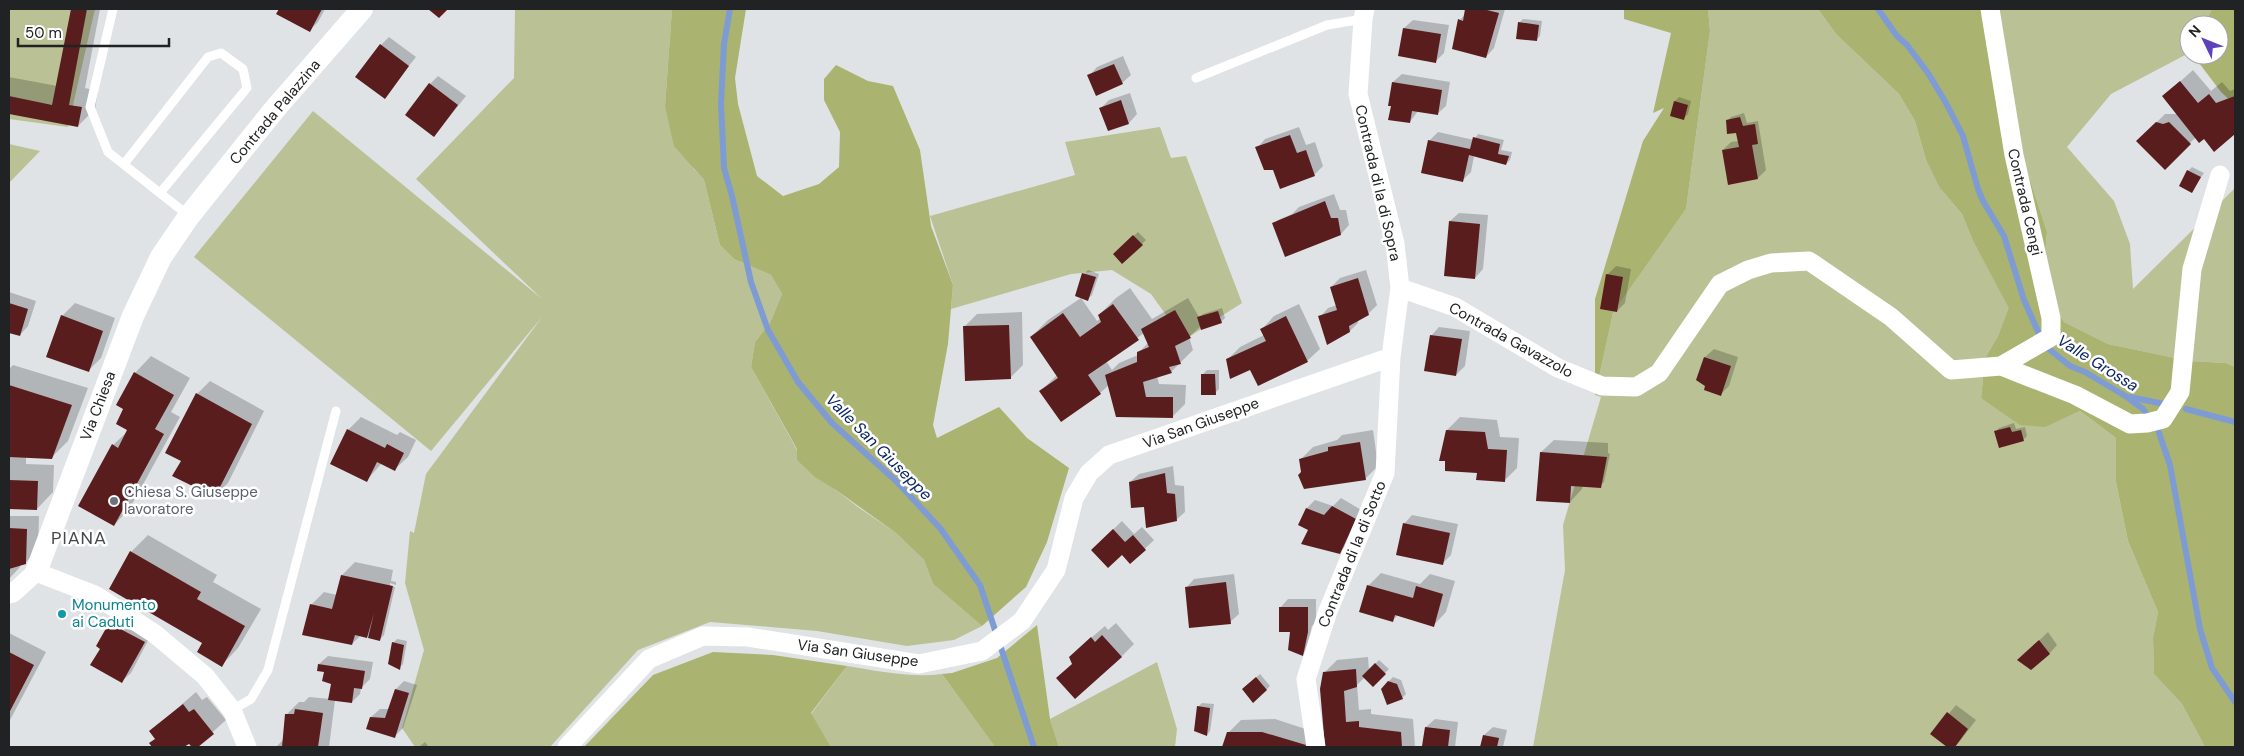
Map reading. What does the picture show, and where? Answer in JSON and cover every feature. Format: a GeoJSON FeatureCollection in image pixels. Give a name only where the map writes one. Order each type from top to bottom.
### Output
{"type":"FeatureCollection","features":[{"type":"Feature","properties":{"kind":"street","name":"Contrada Palazzina"},"geometry":{"type":"LineString","coordinates":[[189,216],[274,110],[362,9]]}},
{"type":"Feature","properties":{"kind":"street","name":"Contrada Cengi"},"geometry":{"type":"LineString","coordinates":[[1990,9],[2014,155],[2051,318],[2052,337],[2001,366]]}},
{"type":"Feature","properties":{"kind":"street","name":"Contrada di la di Sopra"},"geometry":{"type":"LineString","coordinates":[[1364,14],[1358,94],[1395,244],[1400,288],[1391,357]]}},
{"type":"Feature","properties":{"kind":"street","name":"Contrada Gavazzolo"},"geometry":{"type":"LineString","coordinates":[[1400,288],[1455,307],[1558,368],[1602,386],[1636,387],[1660,373],[1720,284],[1748,270],[1771,264],[1809,261],[1891,317],[1950,370],[2001,366],[2075,395],[2130,424],[2147,424],[2163,419],[2180,392],[2192,269],[2220,175]]}},
{"type":"Feature","properties":{"kind":"street","name":"Via Chiesa"},"geometry":{"type":"LineString","coordinates":[[9,594],[13,593],[36,572],[133,316],[160,257],[189,216]]}},
{"type":"Feature","properties":{"kind":"street","name":"Via San Giuseppe"},"geometry":{"type":"LineString","coordinates":[[567,747],[649,659],[703,636],[748,637],[919,664],[982,651],[1022,621],[1056,570],[1074,498],[1089,473],[1109,455],[1391,357]]}},
{"type":"Feature","properties":{"kind":"street","name":"Contrada di la di Sotto"},"geometry":{"type":"LineString","coordinates":[[1316,747],[1306,679],[1328,611],[1385,473],[1391,357]]}},
{"type":"Feature","properties":{"kind":"street"},"geometry":{"type":"LineString","coordinates":[[36,572],[95,595],[155,634],[205,676],[232,710],[247,747]]}},
{"type":"Feature","properties":{"kind":"lane"},"geometry":{"type":"LineString","coordinates":[[113,9],[90,107],[108,152],[189,216]]}},
{"type":"Feature","properties":{"kind":"lane"},"geometry":{"type":"LineString","coordinates":[[1196,78],[1327,25],[1364,14]]}},
{"type":"Feature","properties":{"kind":"lane"},"geometry":{"type":"LineString","coordinates":[[124,164],[208,58],[221,53],[243,69],[247,88],[160,193]]}},
{"type":"Feature","properties":{"kind":"lane"},"geometry":{"type":"LineString","coordinates":[[232,710],[251,699],[268,670],[336,411]]}},
{"type":"Feature","properties":{"kind":"green space"},"geometry":{"type":"Polygon","coordinates":[[[9,9],[95,9],[68,127],[9,119],[9,9]]]}},
{"type":"Feature","properties":{"kind":"green space"},"geometry":{"type":"Polygon","coordinates":[[[515,9],[672,9],[665,106],[693,168],[704,180],[720,245],[734,259],[771,275],[782,294],[770,323],[755,342],[751,367],[797,450],[797,460],[858,507],[896,533],[924,560],[933,584],[982,626],[954,640],[907,646],[817,631],[710,622],[638,650],[550,747],[415,747],[402,728],[424,650],[405,583],[410,531],[414,533],[426,474],[542,317],[431,451],[194,257],[313,111],[542,299],[416,179],[514,78],[515,9]]]}},
{"type":"Feature","properties":{"kind":"green space"},"geometry":{"type":"Polygon","coordinates":[[[672,9],[746,9],[735,78],[738,104],[757,176],[783,196],[819,184],[839,167],[840,132],[824,100],[824,79],[836,65],[868,81],[893,86],[920,150],[931,226],[953,285],[948,344],[933,425],[937,438],[999,407],[1027,438],[1069,468],[1047,542],[1026,587],[982,626],[933,584],[924,560],[896,533],[815,477],[797,460],[797,449],[751,367],[755,342],[770,323],[782,294],[771,275],[734,259],[720,245],[704,180],[674,146],[665,106],[672,9]]]}},
{"type":"Feature","properties":{"kind":"green space"},"geometry":{"type":"Polygon","coordinates":[[[1624,9],[1708,9],[1710,31],[1686,209],[1613,313],[1595,395],[1595,299],[1643,141],[1664,108],[1653,113],[1671,33],[1624,19],[1624,9]]]}},
{"type":"Feature","properties":{"kind":"green space"},"geometry":{"type":"Polygon","coordinates":[[[1708,9],[1818,9],[1836,34],[1899,94],[1915,121],[1926,160],[1939,187],[1962,214],[1973,241],[2010,308],[1998,336],[1985,358],[1981,398],[2046,427],[2080,411],[2116,438],[2116,482],[2128,541],[2158,612],[2153,638],[2154,674],[2182,704],[2205,747],[1533,747],[1565,570],[1563,525],[1601,397],[1595,395],[1613,313],[1686,209],[1710,31],[1708,9]]]}},
{"type":"Feature","properties":{"kind":"green space"},"geometry":{"type":"Polygon","coordinates":[[[1818,9],[1985,9],[2008,111],[2047,232],[2042,288],[2064,322],[2108,344],[2190,361],[2226,363],[2235,367],[2235,747],[2205,747],[2182,704],[2154,674],[2153,638],[2158,612],[2128,541],[2116,482],[2116,438],[2080,411],[2046,427],[2020,425],[1981,398],[1985,358],[1998,336],[2009,308],[1973,241],[1962,214],[1939,187],[1926,160],[1915,121],[1899,94],[1836,34],[1818,9]]]}},
{"type":"Feature","properties":{"kind":"green space"},"geometry":{"type":"Polygon","coordinates":[[[1985,9],[2212,9],[2209,15],[2179,15],[2179,58],[2111,94],[2067,147],[2114,201],[2130,244],[2133,289],[2235,188],[2235,367],[2226,363],[2190,361],[2108,344],[2064,322],[2042,288],[2047,232],[2008,111],[1985,9]]]}},
{"type":"Feature","properties":{"kind":"green space"},"geometry":{"type":"Polygon","coordinates":[[[2212,9],[2235,9],[2235,105],[2221,92],[2201,65],[2229,65],[2229,15],[2209,15],[2212,9]]]}},
{"type":"Feature","properties":{"kind":"green space"},"geometry":{"type":"Polygon","coordinates":[[[1160,127],[1171,158],[1186,156],[1242,303],[1184,340],[1151,294],[1112,270],[1071,274],[951,309],[953,285],[930,216],[1075,175],[1065,142],[1160,127]]]}},
{"type":"Feature","properties":{"kind":"green space"},"geometry":{"type":"Polygon","coordinates":[[[9,144],[40,151],[9,183],[9,144]]]}},
{"type":"Feature","properties":{"kind":"green space"},"geometry":{"type":"Polygon","coordinates":[[[1037,625],[1050,719],[1059,747],[995,747],[942,674],[952,673],[997,658],[1037,625]]]}},
{"type":"Feature","properties":{"kind":"green space"},"geometry":{"type":"Polygon","coordinates":[[[713,652],[773,655],[847,666],[811,713],[831,747],[584,747],[653,675],[713,652]]]}},
{"type":"Feature","properties":{"kind":"green space"},"geometry":{"type":"Polygon","coordinates":[[[1157,662],[1177,729],[1175,747],[1059,747],[1050,719],[1157,662]]]}},
{"type":"Feature","properties":{"kind":"green space"},"geometry":{"type":"Polygon","coordinates":[[[847,666],[906,675],[942,674],[995,747],[831,747],[811,714],[847,666]]]}},
{"type":"Feature","properties":{"kind":"building"},"geometry":{"type":"Polygon","coordinates":[[[71,9],[87,9],[69,105],[82,107],[78,127],[9,114],[9,96],[52,105],[71,9]]]}},
{"type":"Feature","properties":{"kind":"building"},"geometry":{"type":"Polygon","coordinates":[[[279,9],[322,9],[310,32],[276,14],[279,9]]]}},
{"type":"Feature","properties":{"kind":"building"},"geometry":{"type":"Polygon","coordinates":[[[428,9],[448,9],[439,18],[428,9]]]}},
{"type":"Feature","properties":{"kind":"building"},"geometry":{"type":"Polygon","coordinates":[[[1465,9],[1483,9],[1499,13],[1486,58],[1452,49],[1458,19],[1463,21],[1465,9]]]}},
{"type":"Feature","properties":{"kind":"building"},"geometry":{"type":"Polygon","coordinates":[[[1518,22],[1539,25],[1537,41],[1516,39],[1518,22]]]}},
{"type":"Feature","properties":{"kind":"building"},"geometry":{"type":"Polygon","coordinates":[[[1403,28],[1441,34],[1436,63],[1398,56],[1403,28]]]}},
{"type":"Feature","properties":{"kind":"building"},"geometry":{"type":"Polygon","coordinates":[[[380,44],[409,66],[385,99],[355,77],[380,44]]]}},
{"type":"Feature","properties":{"kind":"building"},"geometry":{"type":"Polygon","coordinates":[[[1114,64],[1123,84],[1096,96],[1087,75],[1114,64]]]}},
{"type":"Feature","properties":{"kind":"building"},"geometry":{"type":"Polygon","coordinates":[[[2180,81],[2198,103],[2209,94],[2216,103],[2235,96],[2235,134],[2214,152],[2204,139],[2199,143],[2162,96],[2180,81]]]}},
{"type":"Feature","properties":{"kind":"building"},"geometry":{"type":"Polygon","coordinates":[[[1392,82],[1442,90],[1438,115],[1412,111],[1410,123],[1388,120],[1391,106],[1388,106],[1392,82]]]}},
{"type":"Feature","properties":{"kind":"building"},"geometry":{"type":"Polygon","coordinates":[[[429,83],[458,105],[434,137],[405,115],[429,83]]]}},
{"type":"Feature","properties":{"kind":"building"},"geometry":{"type":"Polygon","coordinates":[[[1121,100],[1129,124],[1108,131],[1099,108],[1121,100]]]}},
{"type":"Feature","properties":{"kind":"building"},"geometry":{"type":"Polygon","coordinates":[[[1674,101],[1688,105],[1684,120],[1670,116],[1674,101]]]}},
{"type":"Feature","properties":{"kind":"building"},"geometry":{"type":"Polygon","coordinates":[[[1740,117],[1743,126],[1755,124],[1758,144],[1752,145],[1758,179],[1728,185],[1722,150],[1739,147],[1736,133],[1727,134],[1726,120],[1740,117]]]}},
{"type":"Feature","properties":{"kind":"building"},"geometry":{"type":"Polygon","coordinates":[[[2156,122],[2163,124],[2169,122],[2191,144],[2165,170],[2136,141],[2156,122]]]}},
{"type":"Feature","properties":{"kind":"building"},"geometry":{"type":"Polygon","coordinates":[[[1290,135],[1297,153],[1306,150],[1315,176],[1280,189],[1273,170],[1264,170],[1255,147],[1290,135]]]}},
{"type":"Feature","properties":{"kind":"building"},"geometry":{"type":"Polygon","coordinates":[[[1473,137],[1500,144],[1498,154],[1509,156],[1506,165],[1469,155],[1463,182],[1421,173],[1428,140],[1470,149],[1473,137]]]}},
{"type":"Feature","properties":{"kind":"building"},"geometry":{"type":"Polygon","coordinates":[[[2187,170],[2201,177],[2192,193],[2179,186],[2187,170]]]}},
{"type":"Feature","properties":{"kind":"building"},"geometry":{"type":"Polygon","coordinates":[[[1325,201],[1331,218],[1338,218],[1341,235],[1285,257],[1272,223],[1325,201]]]}},
{"type":"Feature","properties":{"kind":"building"},"geometry":{"type":"Polygon","coordinates":[[[1449,221],[1480,224],[1475,279],[1444,276],[1449,221]]]}},
{"type":"Feature","properties":{"kind":"building"},"geometry":{"type":"Polygon","coordinates":[[[1133,235],[1143,245],[1122,264],[1113,254],[1133,235]]]}},
{"type":"Feature","properties":{"kind":"building"},"geometry":{"type":"Polygon","coordinates":[[[1082,273],[1096,277],[1088,301],[1075,296],[1082,273]]]}},
{"type":"Feature","properties":{"kind":"building"},"geometry":{"type":"Polygon","coordinates":[[[1606,274],[1623,277],[1617,312],[1600,309],[1606,274]]]}},
{"type":"Feature","properties":{"kind":"building"},"geometry":{"type":"Polygon","coordinates":[[[1358,278],[1369,315],[1349,326],[1350,332],[1327,345],[1318,316],[1337,310],[1330,287],[1358,278]]]}},
{"type":"Feature","properties":{"kind":"building"},"geometry":{"type":"Polygon","coordinates":[[[9,303],[28,309],[20,336],[9,333],[9,303]]]}},
{"type":"Feature","properties":{"kind":"building"},"geometry":{"type":"Polygon","coordinates":[[[1113,304],[1139,340],[1088,375],[1101,394],[1061,422],[1039,391],[1058,378],[1030,337],[1063,313],[1080,337],[1101,322],[1098,315],[1113,304]]]}},
{"type":"Feature","properties":{"kind":"building"},"geometry":{"type":"Polygon","coordinates":[[[1175,310],[1191,338],[1175,346],[1181,364],[1169,367],[1172,373],[1143,382],[1146,397],[1173,397],[1173,418],[1116,417],[1105,375],[1137,362],[1137,352],[1149,347],[1141,329],[1175,310]]]}},
{"type":"Feature","properties":{"kind":"building"},"geometry":{"type":"Polygon","coordinates":[[[1218,311],[1222,323],[1201,330],[1197,317],[1218,311]]]}},
{"type":"Feature","properties":{"kind":"building"},"geometry":{"type":"Polygon","coordinates":[[[61,315],[103,331],[89,372],[46,357],[61,315]]]}},
{"type":"Feature","properties":{"kind":"building"},"geometry":{"type":"Polygon","coordinates":[[[1286,316],[1308,362],[1258,386],[1250,370],[1230,379],[1226,359],[1266,341],[1260,329],[1286,316]]]}},
{"type":"Feature","properties":{"kind":"building"},"geometry":{"type":"Polygon","coordinates":[[[1009,325],[1011,379],[965,381],[963,326],[1009,325]]]}},
{"type":"Feature","properties":{"kind":"building"},"geometry":{"type":"Polygon","coordinates":[[[1430,335],[1462,339],[1456,376],[1424,371],[1430,335]]]}},
{"type":"Feature","properties":{"kind":"building"},"geometry":{"type":"Polygon","coordinates":[[[1704,357],[1731,366],[1721,396],[1704,390],[1705,386],[1696,380],[1704,357]]]}},
{"type":"Feature","properties":{"kind":"building"},"geometry":{"type":"Polygon","coordinates":[[[134,372],[174,395],[155,429],[164,434],[114,526],[78,506],[112,444],[118,448],[127,430],[116,424],[123,409],[116,405],[134,372]]]}},
{"type":"Feature","properties":{"kind":"building"},"geometry":{"type":"Polygon","coordinates":[[[1201,374],[1215,374],[1216,395],[1201,395],[1201,374]]]}},
{"type":"Feature","properties":{"kind":"building"},"geometry":{"type":"Polygon","coordinates":[[[9,385],[72,405],[52,459],[9,457],[9,385]]]}},
{"type":"Feature","properties":{"kind":"building"},"geometry":{"type":"Polygon","coordinates":[[[196,393],[252,424],[215,497],[172,476],[181,461],[165,453],[196,393]]]}},
{"type":"Feature","properties":{"kind":"building"},"geometry":{"type":"Polygon","coordinates":[[[2010,427],[2012,432],[2021,430],[2024,441],[1999,448],[1994,431],[2010,427]]]}},
{"type":"Feature","properties":{"kind":"building"},"geometry":{"type":"Polygon","coordinates":[[[347,429],[385,448],[387,444],[404,453],[395,471],[377,462],[367,482],[330,464],[347,429]]]}},
{"type":"Feature","properties":{"kind":"building"},"geometry":{"type":"Polygon","coordinates":[[[1446,430],[1485,432],[1488,449],[1507,450],[1505,482],[1476,480],[1477,473],[1445,471],[1445,461],[1439,461],[1446,430]]]}},
{"type":"Feature","properties":{"kind":"building"},"geometry":{"type":"Polygon","coordinates":[[[1360,442],[1366,480],[1304,489],[1298,475],[1301,472],[1299,459],[1328,451],[1328,447],[1360,442]]]}},
{"type":"Feature","properties":{"kind":"building"},"geometry":{"type":"Polygon","coordinates":[[[1540,452],[1607,457],[1601,488],[1571,486],[1570,503],[1536,501],[1540,452]]]}},
{"type":"Feature","properties":{"kind":"building"},"geometry":{"type":"Polygon","coordinates":[[[1165,473],[1167,493],[1175,494],[1177,521],[1146,528],[1144,507],[1131,508],[1129,482],[1165,473]]]}},
{"type":"Feature","properties":{"kind":"building"},"geometry":{"type":"Polygon","coordinates":[[[9,480],[38,481],[37,510],[9,509],[9,480]]]}},
{"type":"Feature","properties":{"kind":"building"},"geometry":{"type":"Polygon","coordinates":[[[1332,506],[1356,519],[1340,554],[1301,544],[1308,530],[1298,525],[1306,508],[1324,515],[1332,506]]]}},
{"type":"Feature","properties":{"kind":"building"},"geometry":{"type":"Polygon","coordinates":[[[1403,523],[1450,533],[1443,565],[1396,555],[1403,523]]]}},
{"type":"Feature","properties":{"kind":"building"},"geometry":{"type":"Polygon","coordinates":[[[9,528],[27,529],[26,564],[9,569],[9,528]]]}},
{"type":"Feature","properties":{"kind":"building"},"geometry":{"type":"Polygon","coordinates":[[[1113,529],[1125,542],[1133,535],[1146,550],[1130,564],[1122,555],[1108,568],[1091,550],[1113,529]]]}},
{"type":"Feature","properties":{"kind":"building"},"geometry":{"type":"Polygon","coordinates":[[[130,551],[201,592],[197,599],[245,626],[222,667],[197,652],[202,643],[109,589],[130,551]]]}},
{"type":"Feature","properties":{"kind":"building"},"geometry":{"type":"Polygon","coordinates":[[[341,575],[393,586],[380,641],[368,638],[374,613],[367,638],[355,635],[352,645],[302,635],[310,604],[332,609],[341,575]]]}},
{"type":"Feature","properties":{"kind":"building"},"geometry":{"type":"Polygon","coordinates":[[[1226,582],[1231,624],[1189,628],[1185,587],[1226,582]]]}},
{"type":"Feature","properties":{"kind":"building"},"geometry":{"type":"Polygon","coordinates":[[[1367,585],[1413,598],[1416,586],[1443,594],[1434,627],[1395,615],[1393,622],[1359,612],[1367,585]]]}},
{"type":"Feature","properties":{"kind":"building"},"geometry":{"type":"Polygon","coordinates":[[[1279,607],[1308,607],[1308,632],[1303,656],[1288,650],[1290,632],[1279,632],[1279,607]]]}},
{"type":"Feature","properties":{"kind":"building"},"geometry":{"type":"Polygon","coordinates":[[[109,623],[145,642],[122,683],[90,665],[100,649],[96,646],[109,623]]]}},
{"type":"Feature","properties":{"kind":"building"},"geometry":{"type":"Polygon","coordinates":[[[1102,635],[1122,657],[1075,699],[1056,678],[1072,664],[1069,657],[1091,637],[1095,642],[1102,635]]]}},
{"type":"Feature","properties":{"kind":"building"},"geometry":{"type":"Polygon","coordinates":[[[2039,640],[2050,654],[2031,670],[2017,660],[2039,640]]]}},
{"type":"Feature","properties":{"kind":"building"},"geometry":{"type":"Polygon","coordinates":[[[392,642],[404,645],[400,670],[388,664],[392,642]]]}},
{"type":"Feature","properties":{"kind":"building"},"geometry":{"type":"Polygon","coordinates":[[[9,652],[34,665],[9,713],[9,652]]]}},
{"type":"Feature","properties":{"kind":"building"},"geometry":{"type":"Polygon","coordinates":[[[1375,663],[1386,674],[1373,687],[1362,676],[1375,663]]]}},
{"type":"Feature","properties":{"kind":"building"},"geometry":{"type":"Polygon","coordinates":[[[318,664],[365,671],[362,689],[354,688],[352,703],[328,700],[331,684],[322,681],[324,672],[317,671],[318,664]]]}},
{"type":"Feature","properties":{"kind":"building"},"geometry":{"type":"Polygon","coordinates":[[[1356,669],[1357,687],[1344,691],[1346,722],[1359,721],[1359,727],[1401,732],[1402,747],[1325,747],[1320,689],[1323,672],[1356,669]]]}},
{"type":"Feature","properties":{"kind":"building"},"geometry":{"type":"Polygon","coordinates":[[[1256,677],[1267,690],[1253,703],[1242,689],[1256,677]]]}},
{"type":"Feature","properties":{"kind":"building"},"geometry":{"type":"Polygon","coordinates":[[[1388,681],[1397,684],[1403,699],[1387,705],[1381,689],[1388,681]]]}},
{"type":"Feature","properties":{"kind":"building"},"geometry":{"type":"Polygon","coordinates":[[[395,689],[409,693],[395,738],[366,729],[370,717],[385,718],[395,689]]]}},
{"type":"Feature","properties":{"kind":"building"},"geometry":{"type":"Polygon","coordinates":[[[183,704],[189,712],[194,709],[214,734],[198,747],[192,747],[189,744],[184,747],[152,747],[149,743],[155,739],[149,731],[183,704]]]}},
{"type":"Feature","properties":{"kind":"building"},"geometry":{"type":"Polygon","coordinates":[[[1197,706],[1210,708],[1207,736],[1194,731],[1197,706]]]}},
{"type":"Feature","properties":{"kind":"building"},"geometry":{"type":"Polygon","coordinates":[[[295,709],[323,713],[318,747],[282,747],[285,714],[294,714],[295,709]]]}},
{"type":"Feature","properties":{"kind":"building"},"geometry":{"type":"Polygon","coordinates":[[[1947,712],[1968,729],[1955,747],[1947,747],[1930,734],[1947,712]]]}},
{"type":"Feature","properties":{"kind":"building"},"geometry":{"type":"Polygon","coordinates":[[[1425,727],[1450,730],[1448,747],[1422,746],[1425,727]]]}},
{"type":"Feature","properties":{"kind":"building"},"geometry":{"type":"Polygon","coordinates":[[[1227,732],[1262,732],[1306,745],[1305,747],[1222,747],[1227,732]]]}},
{"type":"Feature","properties":{"kind":"building"},"geometry":{"type":"Polygon","coordinates":[[[1483,735],[1499,738],[1497,747],[1480,747],[1483,735]]]}},
{"type":"Feature","properties":{"kind":"waterway","name":"Valle San Giuseppe"},"geometry":{"type":"LineString","coordinates":[[730,9],[724,44],[721,104],[724,168],[751,282],[768,330],[798,382],[832,423],[896,481],[940,528],[980,585],[1034,747]]}},
{"type":"Feature","properties":{"kind":"waterway","name":"Valle Grossa"},"geometry":{"type":"LineString","coordinates":[[1878,9],[1897,36],[1907,45],[1928,73],[1963,136],[1978,189],[2004,236],[2024,300],[2044,345],[2070,366],[2085,372],[2127,397],[2143,409],[2158,430],[2170,465],[2200,629],[2212,668],[2235,702]]}},
{"type":"Feature","properties":{"kind":"waterway"},"geometry":{"type":"LineString","coordinates":[[2130,397],[2169,405]]}},
{"type":"Feature","properties":{"kind":"waterway"},"geometry":{"type":"LineString","coordinates":[[2186,409],[2235,422]]}},
{"type":"Feature","properties":{"kind":"place","name":"Chiesa S. Giuseppe lavoratore"},"geometry":{"type":"Point","coordinates":[114,501]}},
{"type":"Feature","properties":{"kind":"place","name":"Monumento ai Caduti"},"geometry":{"type":"Point","coordinates":[62,614]}},
{"type":"Feature","properties":{"kind":"district","name":"PIANA"},"geometry":{"type":"Point","coordinates":[79,538]}}]}
